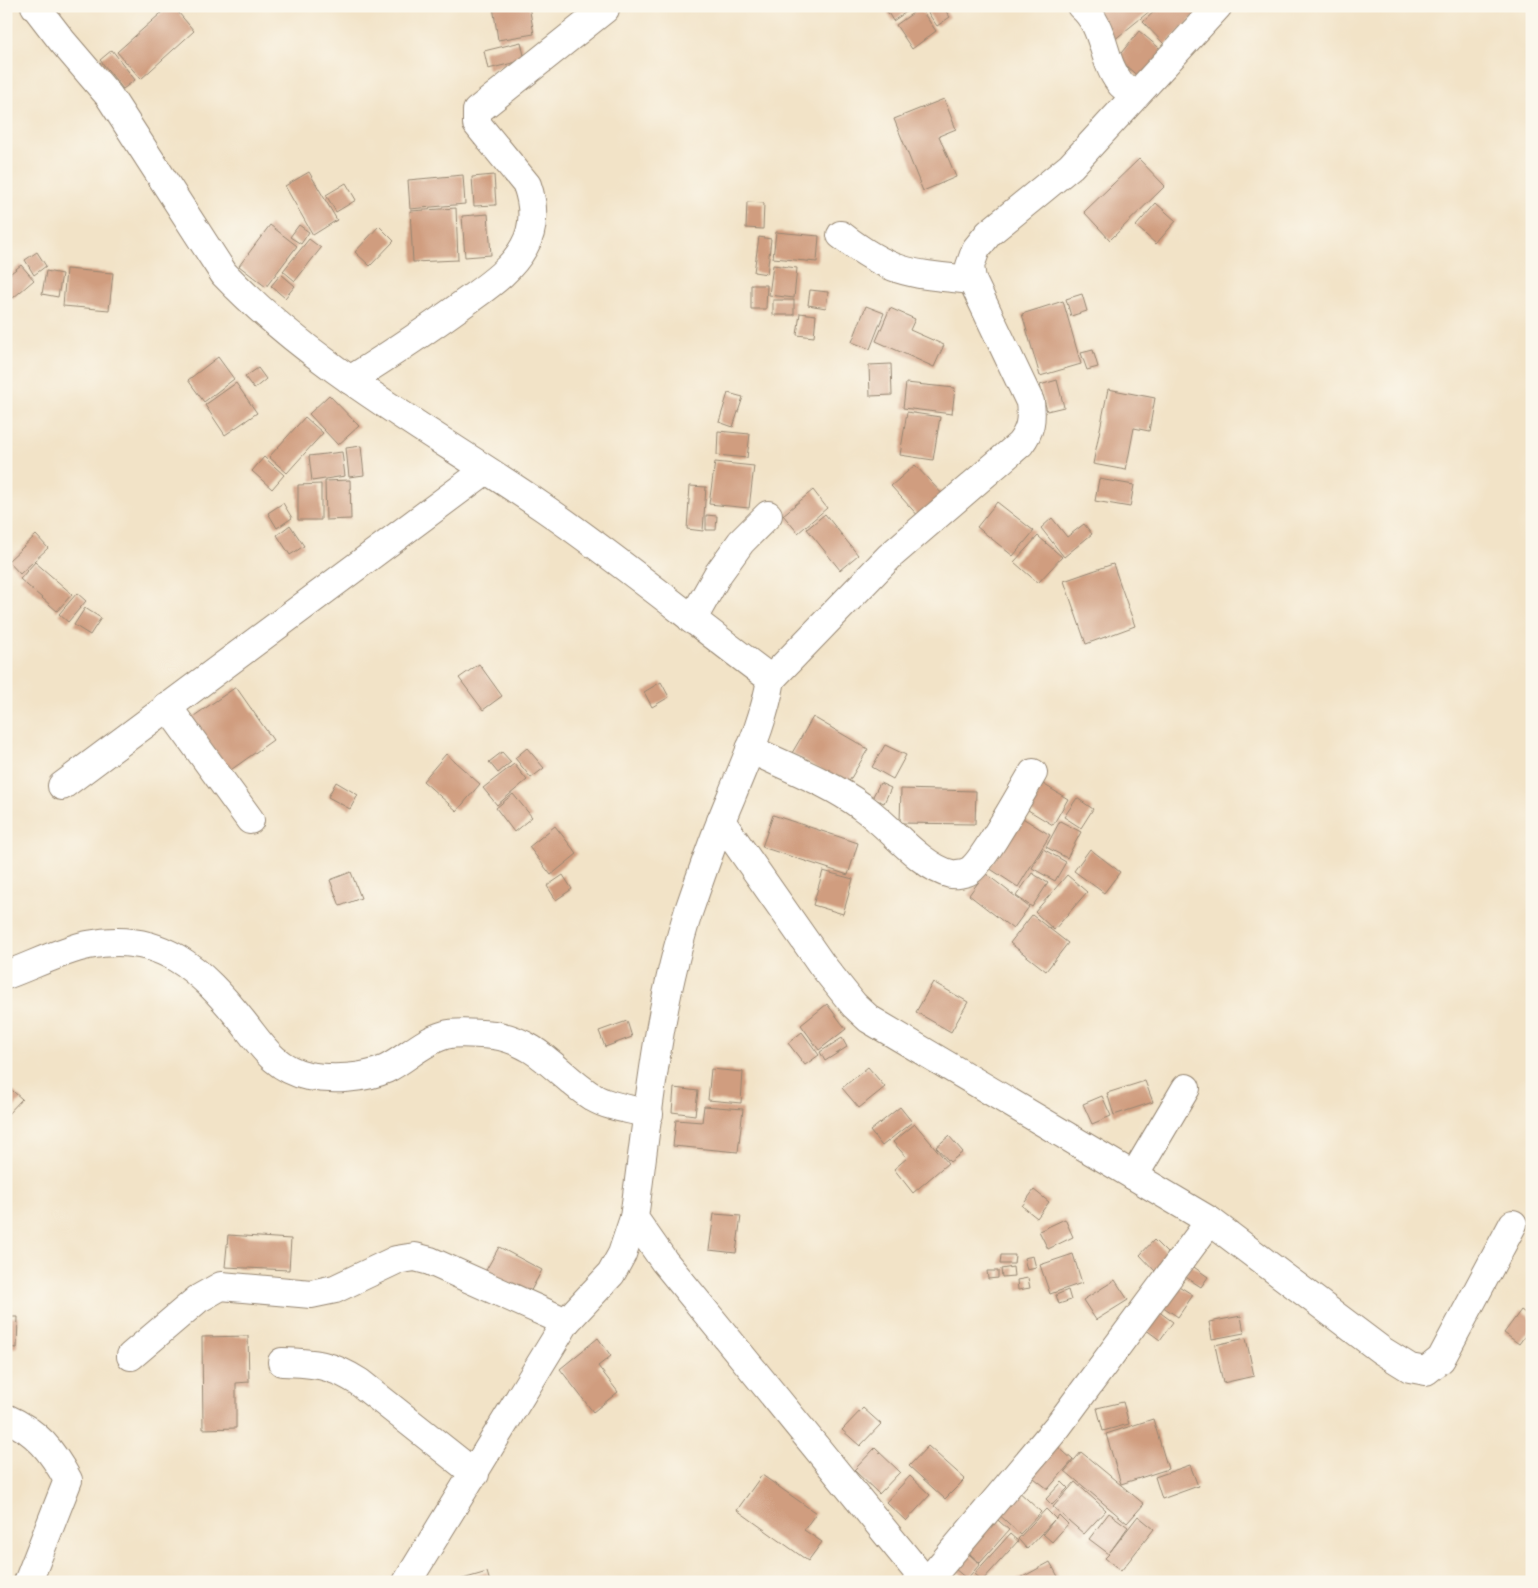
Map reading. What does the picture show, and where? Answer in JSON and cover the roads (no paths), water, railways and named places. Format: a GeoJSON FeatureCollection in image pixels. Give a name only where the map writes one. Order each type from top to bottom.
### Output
{"type":"FeatureCollection","features":[{"type":"Feature","properties":{"kind":"street"},"geometry":{"type":"LineString","coordinates":[[35,6],[62,42],[109,96],[224,274],[273,320],[350,380],[568,524],[771,679]]}},
{"type":"Feature","properties":{"kind":"street"},"geometry":{"type":"LineString","coordinates":[[350,380],[419,336],[499,278],[514,263],[525,246],[531,226],[533,210],[530,194],[526,185],[477,124],[478,112],[606,9],[605,6]]}},
{"type":"Feature","properties":{"kind":"street"},"geometry":{"type":"LineString","coordinates":[[1082,6],[1097,26],[1105,44],[1109,63],[1120,84],[1136,94]]}},
{"type":"Feature","properties":{"kind":"street"},"geometry":{"type":"LineString","coordinates":[[407,1582],[566,1322],[611,1274],[622,1254],[634,1218],[648,1114],[674,962],[689,911],[721,821],[765,711],[771,679],[890,556],[1020,444],[1029,433],[1032,416],[1030,402],[972,280],[970,266],[976,248],[1071,166],[1218,6]]}},
{"type":"Feature","properties":{"kind":"street"},"geometry":{"type":"LineString","coordinates":[[841,235],[868,256],[911,274],[972,280]]}},
{"type":"Feature","properties":{"kind":"street"},"geometry":{"type":"LineString","coordinates":[[62,786],[486,470]]}},
{"type":"Feature","properties":{"kind":"street"},"geometry":{"type":"LineString","coordinates":[[692,620],[718,574],[740,542],[768,515]]}},
{"type":"Feature","properties":{"kind":"street"},"geometry":{"type":"LineString","coordinates":[[167,706],[250,820]]}},
{"type":"Feature","properties":{"kind":"street"},"geometry":{"type":"LineString","coordinates":[[750,749],[861,805],[882,821],[909,848],[935,867],[952,875],[969,871],[981,858],[1033,773]]}},
{"type":"Feature","properties":{"kind":"street"},"geometry":{"type":"LineString","coordinates":[[721,821],[822,965],[854,1005],[869,1019],[1210,1221],[1381,1350],[1410,1368],[1426,1371],[1441,1359],[1514,1224]]}},
{"type":"Feature","properties":{"kind":"street"},"geometry":{"type":"LineString","coordinates":[[6,974],[88,945],[123,943],[151,946],[174,955],[194,969],[243,1023],[260,1046],[278,1062],[306,1075],[328,1078],[365,1075],[386,1069],[429,1042],[446,1034],[494,1035],[527,1046],[545,1056],[567,1079],[596,1100],[648,1114]]}},
{"type":"Feature","properties":{"kind":"street"},"geometry":{"type":"LineString","coordinates":[[1134,1176],[1186,1088]]}},
{"type":"Feature","properties":{"kind":"street"},"geometry":{"type":"LineString","coordinates":[[634,1218],[664,1261],[926,1582],[1058,1426],[1210,1221]]}},
{"type":"Feature","properties":{"kind":"street"},"geometry":{"type":"LineString","coordinates":[[131,1356],[198,1299],[221,1286],[311,1294],[335,1289],[396,1260],[415,1257],[430,1261],[566,1322]]}},
{"type":"Feature","properties":{"kind":"street"},"geometry":{"type":"LineString","coordinates":[[282,1362],[319,1363],[342,1370],[474,1474]]}},
{"type":"Feature","properties":{"kind":"street"},"geometry":{"type":"LineString","coordinates":[[6,1418],[35,1433],[57,1460],[68,1480],[28,1582]]}}]}
